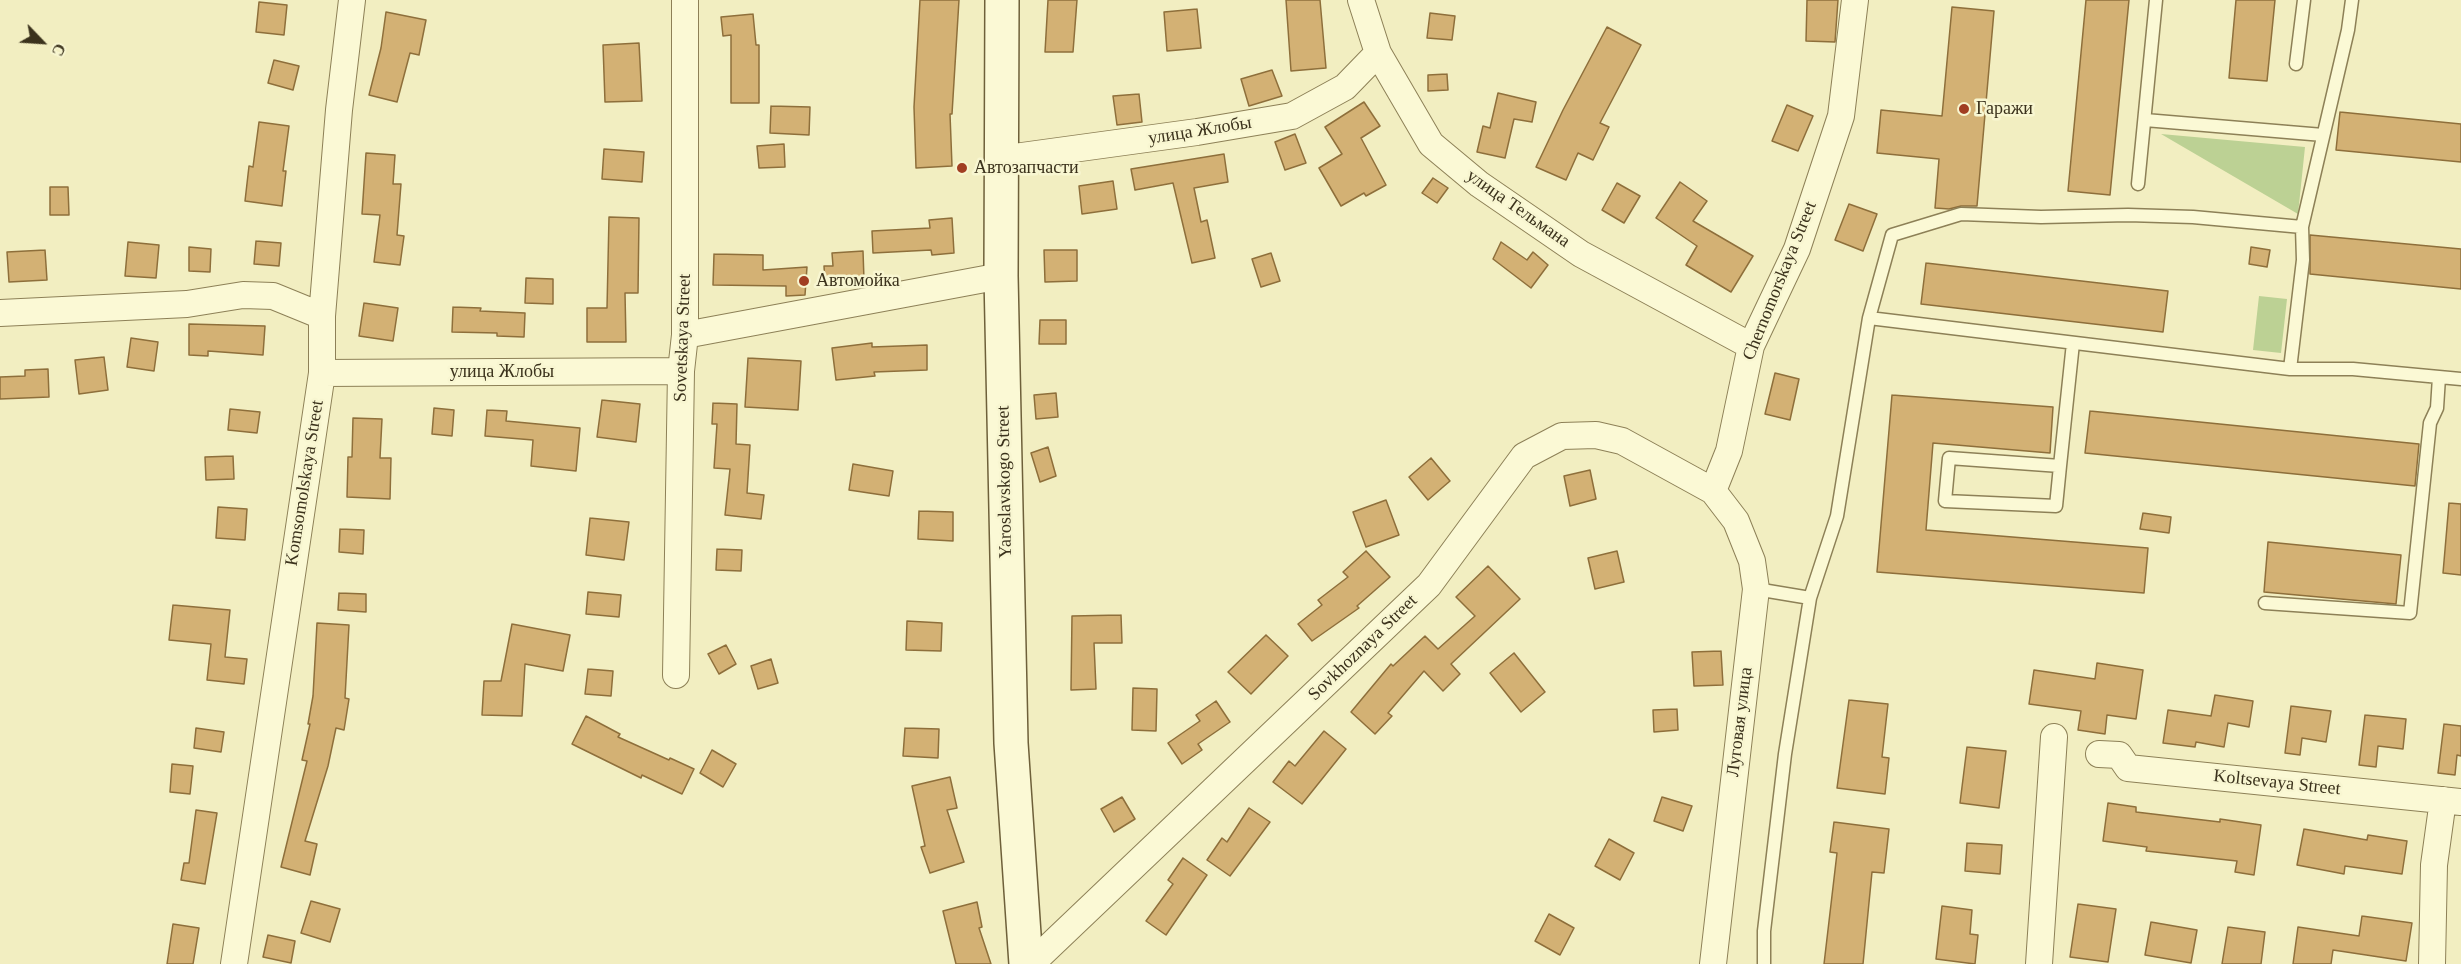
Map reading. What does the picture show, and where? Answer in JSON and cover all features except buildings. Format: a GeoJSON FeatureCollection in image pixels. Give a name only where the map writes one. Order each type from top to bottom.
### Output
{"type":"FeatureCollection","features":[{"type":"Feature","properties":{"kind":"street","name":"Komsomolskaya Street"},"geometry":{"type":"LineString","coordinates":[[234,964],[322,373],[321,316],[339,110],[352,0]]}},
{"type":"Feature","properties":{"kind":"street","name":"Sovetskaya Street"},"geometry":{"type":"LineString","coordinates":[[676,675],[681,371],[684,335],[685,0]]}},
{"type":"Feature","properties":{"kind":"street","name":"Yaroslavskogo Street"},"geometry":{"type":"LineString","coordinates":[[1002,0],[1000,276],[1011,743],[1026,964]]}},
{"type":"Feature","properties":{"kind":"street","name":"улица Тельмана"},"geometry":{"type":"LineString","coordinates":[[1361,0],[1378,53],[1431,144],[1479,184],[1581,254],[1751,346]]}},
{"type":"Feature","properties":{"kind":"street","name":"Chernomorskaya Street"},"geometry":{"type":"LineString","coordinates":[[1713,491],[1729,450],[1751,346],[1797,249],[1841,116],[1855,0]]}},
{"type":"Feature","properties":{"kind":"street","name":"улица Жлобы"},"geometry":{"type":"LineString","coordinates":[[1000,159],[1197,132],[1292,116],[1346,87],[1378,53]]}},
{"type":"Feature","properties":{"kind":"street"},"geometry":{"type":"LineString","coordinates":[[684,335],[1000,276]]}},
{"type":"Feature","properties":{"kind":"street"},"geometry":{"type":"LineString","coordinates":[[0,313],[187,304],[243,295],[273,296],[321,316]]}},
{"type":"Feature","properties":{"kind":"street","name":"улица Жлобы"},"geometry":{"type":"LineString","coordinates":[[322,373],[681,371]]}},
{"type":"Feature","properties":{"kind":"street","name":"Sovkhoznaya Street"},"geometry":{"type":"LineString","coordinates":[[1031,964],[1429,585],[1524,456],[1562,436],[1596,435],[1622,441],[1713,491]]}},
{"type":"Feature","properties":{"kind":"street","name":"Луговая улица"},"geometry":{"type":"LineString","coordinates":[[1713,491],[1736,521],[1752,561],[1756,589],[1713,964]]}},
{"type":"Feature","properties":{"kind":"street"},"geometry":{"type":"LineString","coordinates":[[2039,964],[2054,737]]}},
{"type":"Feature","properties":{"kind":"street","name":"Koltsevaya Street"},"geometry":{"type":"LineString","coordinates":[[2099,754],[2119,755],[2128,768],[2452,801]]}},
{"type":"Feature","properties":{"kind":"street"},"geometry":{"type":"LineString","coordinates":[[2432,964],[2434,865],[2452,801]]}},
{"type":"Feature","properties":{"kind":"lane"},"geometry":{"type":"LineString","coordinates":[[2138,184],[2156,0]]}},
{"type":"Feature","properties":{"kind":"lane"},"geometry":{"type":"LineString","coordinates":[[2296,64],[2304,0]]}},
{"type":"Feature","properties":{"kind":"lane"},"geometry":{"type":"LineString","coordinates":[[2290,369],[2303,260],[2302,227],[2348,30],[2352,0]]}},
{"type":"Feature","properties":{"kind":"lane"},"geometry":{"type":"LineString","coordinates":[[2145,120],[2323,135]]}},
{"type":"Feature","properties":{"kind":"lane"},"geometry":{"type":"LineString","coordinates":[[1764,964],[1764,931],[1785,754],[1810,598],[1837,516],[1869,318],[1892,235],[1961,214],[2041,217],[2128,215],[2193,217],[2302,227]]}},
{"type":"Feature","properties":{"kind":"lane"},"geometry":{"type":"LineString","coordinates":[[1869,318],[2290,369],[2353,369],[2461,380]]}},
{"type":"Feature","properties":{"kind":"lane"},"geometry":{"type":"LineString","coordinates":[[2060,466],[1949,458],[1945,501],[2056,506],[2073,343]]}},
{"type":"Feature","properties":{"kind":"lane"},"geometry":{"type":"LineString","coordinates":[[2265,603],[2410,613],[2430,423],[2437,408],[2439,377]]}},
{"type":"Feature","properties":{"kind":"lane"},"geometry":{"type":"LineString","coordinates":[[1756,589],[1810,598]]}},
{"type":"Feature","properties":{"kind":"green space"},"geometry":{"type":"Polygon","coordinates":[[[2161,134],[2305,147],[2298,214],[2161,134]]]}},
{"type":"Feature","properties":{"kind":"green space"},"geometry":{"type":"Polygon","coordinates":[[[2259,296],[2287,299],[2281,353],[2253,350],[2259,296]]]}},
{"type":"Feature","properties":{"kind":"place","name":"Гаражи"},"geometry":{"type":"Point","coordinates":[1964,109]}},
{"type":"Feature","properties":{"kind":"place","name":"Автозапчасти"},"geometry":{"type":"Point","coordinates":[962,168]}},
{"type":"Feature","properties":{"kind":"place","name":"Автомойка"},"geometry":{"type":"Point","coordinates":[804,281]}}]}
